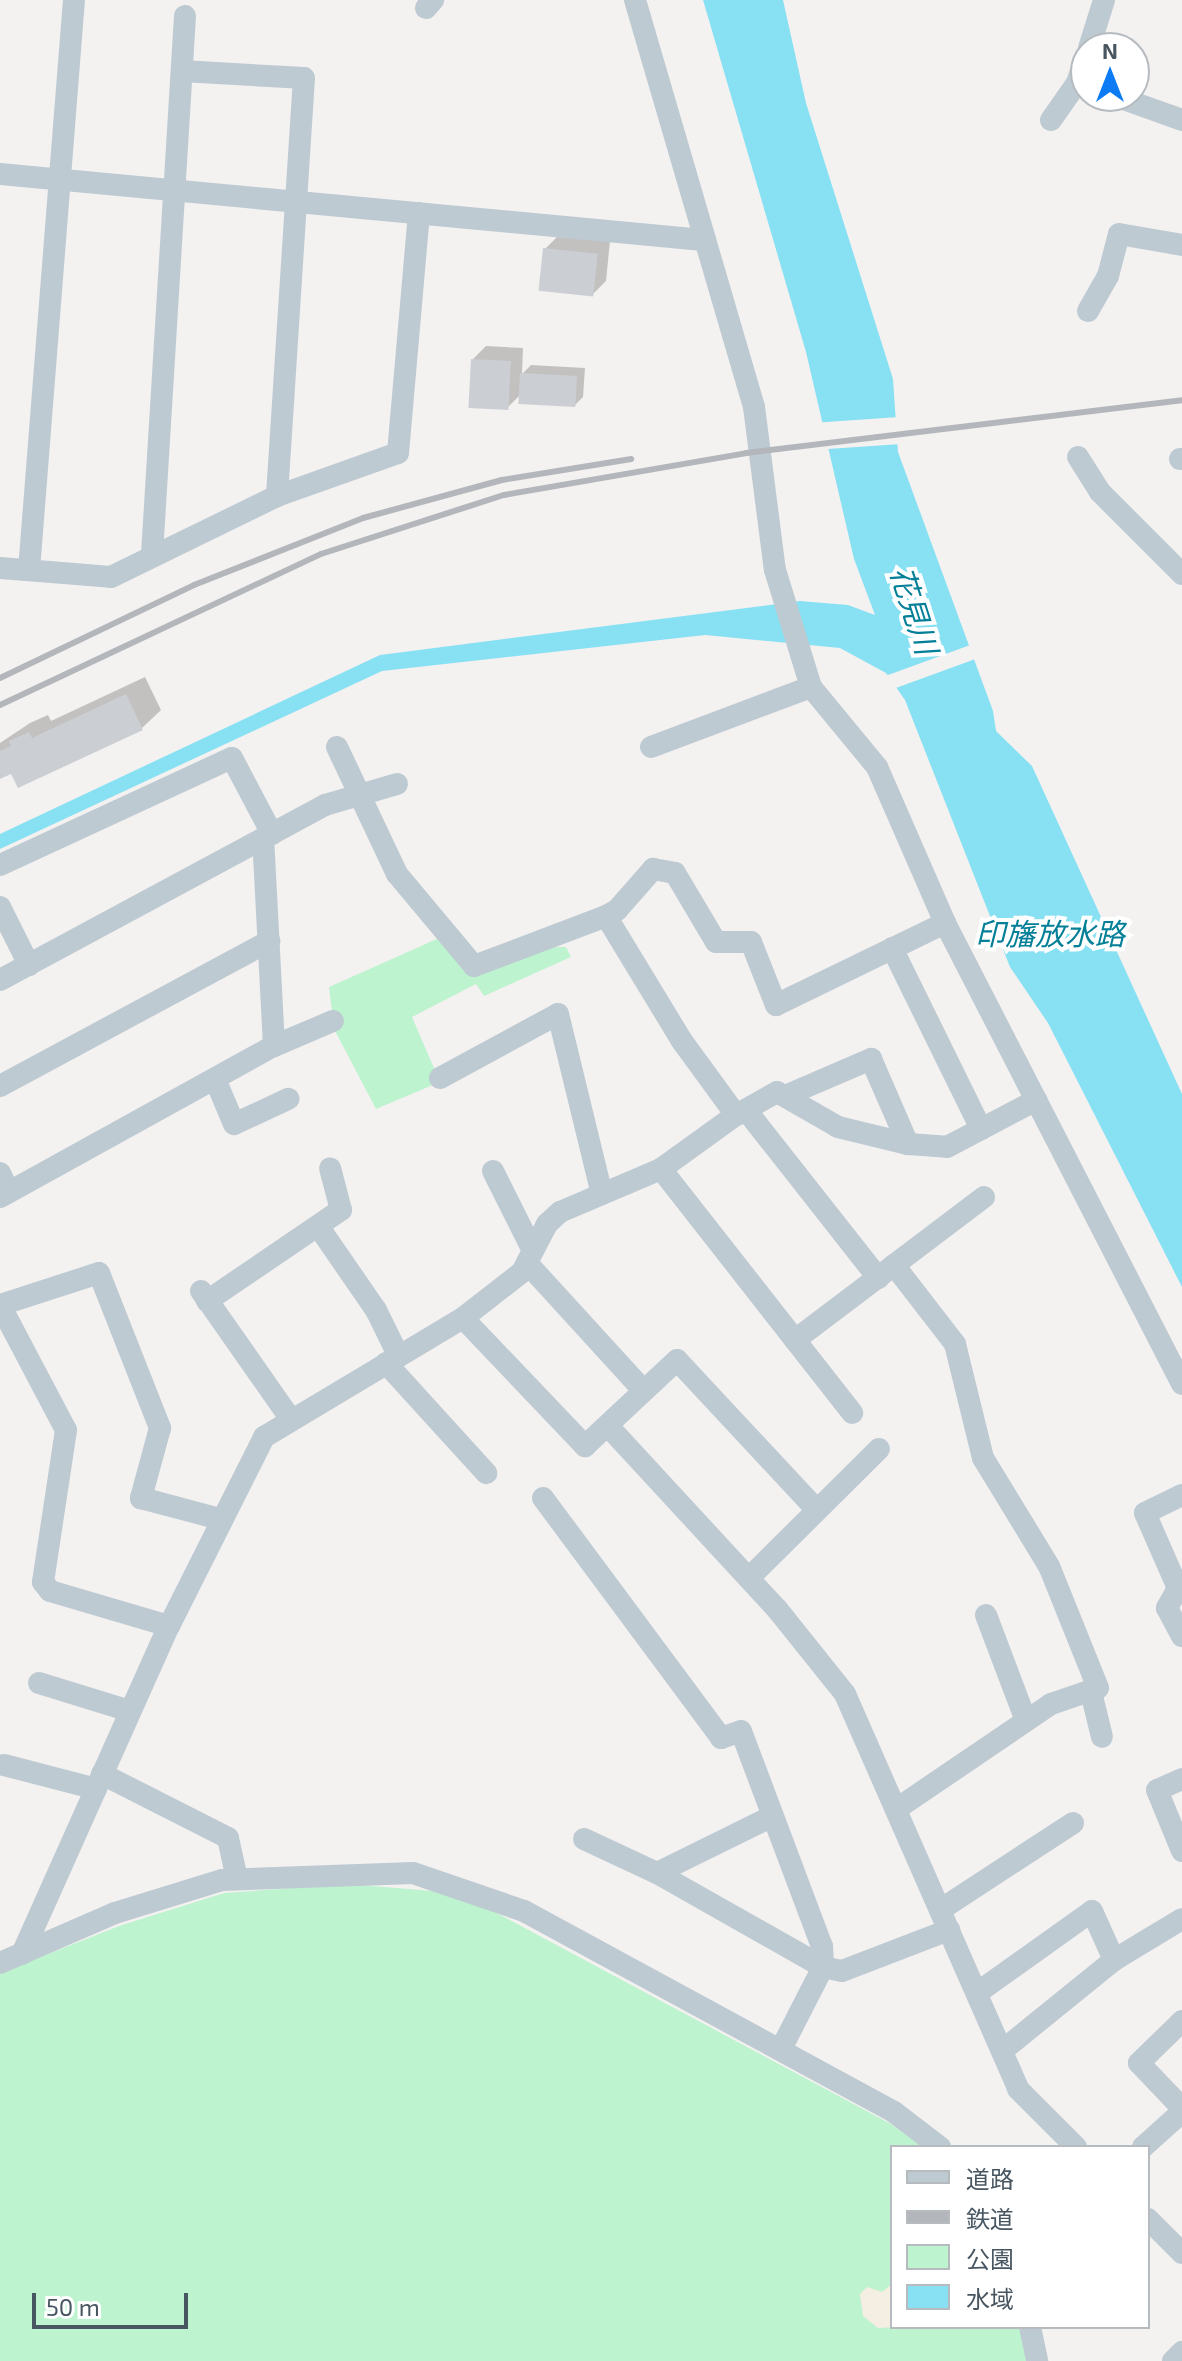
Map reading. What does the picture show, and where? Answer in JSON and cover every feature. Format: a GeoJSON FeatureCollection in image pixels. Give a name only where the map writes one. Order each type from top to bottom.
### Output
{"type":"FeatureCollection","features":[{"type":"Feature","properties":{"kind":"street"},"geometry":{"type":"LineString","coordinates":[[29,570],[74,0]]}},
{"type":"Feature","properties":{"kind":"street"},"geometry":{"type":"LineString","coordinates":[[635,0],[754,407],[783,597],[811,687],[877,767],[945,923],[1182,1384]]}},
{"type":"Feature","properties":{"kind":"street"},"geometry":{"type":"LineString","coordinates":[[1094,32],[1104,0]]}},
{"type":"Feature","properties":{"kind":"street"},"geometry":{"type":"LineString","coordinates":[[152,554],[185,16]]}},
{"type":"Feature","properties":{"kind":"street"},"geometry":{"type":"LineString","coordinates":[[182,71],[304,78],[277,496]]}},
{"type":"Feature","properties":{"kind":"street"},"geometry":{"type":"LineString","coordinates":[[1051,120],[1070,98]]}},
{"type":"Feature","properties":{"kind":"street"},"geometry":{"type":"LineString","coordinates":[[1150,109],[1182,120]]}},
{"type":"Feature","properties":{"kind":"street"},"geometry":{"type":"LineString","coordinates":[[0,174],[703,240]]}},
{"type":"Feature","properties":{"kind":"street"},"geometry":{"type":"LineString","coordinates":[[0,568],[111,577],[152,554],[277,496],[398,453],[419,213]]}},
{"type":"Feature","properties":{"kind":"street"},"geometry":{"type":"LineString","coordinates":[[1088,311],[1108,276],[1119,234],[1182,245]]}},
{"type":"Feature","properties":{"kind":"street"},"geometry":{"type":"LineString","coordinates":[[1078,457],[1100,492],[1182,574]]}},
{"type":"Feature","properties":{"kind":"street"},"geometry":{"type":"LineString","coordinates":[[651,747],[811,687]]}},
{"type":"Feature","properties":{"kind":"street"},"geometry":{"type":"LineString","coordinates":[[337,747],[397,874],[474,966],[606,916],[617,910],[653,869],[675,873],[716,942],[751,942],[776,1005],[945,923]]}},
{"type":"Feature","properties":{"kind":"street"},"geometry":{"type":"LineString","coordinates":[[0,865],[232,758],[268,837],[274,1046]]}},
{"type":"Feature","properties":{"kind":"street"},"geometry":{"type":"LineString","coordinates":[[0,980],[325,805],[397,784]]}},
{"type":"Feature","properties":{"kind":"street"},"geometry":{"type":"LineString","coordinates":[[0,907],[29,965]]}},
{"type":"Feature","properties":{"kind":"street"},"geometry":{"type":"LineString","coordinates":[[606,916],[741,1112],[955,1344],[983,1458],[1049,1566],[1098,1688],[1051,1704],[898,1808]]}},
{"type":"Feature","properties":{"kind":"street"},"geometry":{"type":"LineString","coordinates":[[0,1086],[269,941]]}},
{"type":"Feature","properties":{"kind":"street"},"geometry":{"type":"LineString","coordinates":[[892,948],[981,1129]]}},
{"type":"Feature","properties":{"kind":"street"},"geometry":{"type":"LineString","coordinates":[[440,1078],[558,1014],[602,1194]]}},
{"type":"Feature","properties":{"kind":"street"},"geometry":{"type":"LineString","coordinates":[[3,1187],[274,1046],[333,1021]]}},
{"type":"Feature","properties":{"kind":"street"},"geometry":{"type":"LineString","coordinates":[[785,1096],[871,1059],[908,1144]]}},
{"type":"Feature","properties":{"kind":"street"},"geometry":{"type":"LineString","coordinates":[[215,1079],[234,1124],[288,1099]]}},
{"type":"Feature","properties":{"kind":"street"},"geometry":{"type":"LineString","coordinates":[[22,1954],[220,1519],[258,1445],[290,1418],[463,1318],[530,1257],[560,1212],[661,1169],[741,1112],[777,1092],[838,1127],[908,1144],[947,1147],[1036,1100]]}},
{"type":"Feature","properties":{"kind":"street"},"geometry":{"type":"LineString","coordinates":[[290,1418],[204,1296],[341,1210],[330,1168]]}},
{"type":"Feature","properties":{"kind":"street"},"geometry":{"type":"LineString","coordinates":[[661,1169],[852,1413]]}},
{"type":"Feature","properties":{"kind":"street"},"geometry":{"type":"LineString","coordinates":[[493,1171],[530,1257],[644,1391]]}},
{"type":"Feature","properties":{"kind":"street"},"geometry":{"type":"LineString","coordinates":[[795,1340],[984,1197]]}},
{"type":"Feature","properties":{"kind":"street"},"geometry":{"type":"LineString","coordinates":[[318,1226],[376,1310],[392,1359],[486,1473]]}},
{"type":"Feature","properties":{"kind":"street"},"geometry":{"type":"LineString","coordinates":[[169,1626],[50,1591],[43,1582],[66,1430],[0,1305],[99,1273],[160,1428],[141,1498],[220,1519]]}},
{"type":"Feature","properties":{"kind":"street"},"geometry":{"type":"LineString","coordinates":[[463,1318],[585,1446],[677,1360],[816,1509]]}},
{"type":"Feature","properties":{"kind":"street"},"geometry":{"type":"LineString","coordinates":[[608,1426],[749,1578],[845,1694],[898,1808],[1018,2089],[1074,2145]]}},
{"type":"Feature","properties":{"kind":"street"},"geometry":{"type":"LineString","coordinates":[[749,1578],[879,1449]]}},
{"type":"Feature","properties":{"kind":"street"},"geometry":{"type":"LineString","coordinates":[[1182,1495],[1145,1513],[1178,1588],[1167,1608],[1182,1636]]}},
{"type":"Feature","properties":{"kind":"street"},"geometry":{"type":"LineString","coordinates":[[543,1498],[721,1738],[741,1731],[822,1946],[823,1967],[781,2049]]}},
{"type":"Feature","properties":{"kind":"street"},"geometry":{"type":"LineString","coordinates":[[986,1615],[1026,1721]]}},
{"type":"Feature","properties":{"kind":"street"},"geometry":{"type":"LineString","coordinates":[[39,1683],[130,1711]]}},
{"type":"Feature","properties":{"kind":"street"},"geometry":{"type":"LineString","coordinates":[[1091,1692],[1102,1737]]}},
{"type":"Feature","properties":{"kind":"street"},"geometry":{"type":"LineString","coordinates":[[4,1765],[99,1781],[228,1838],[237,1879]]}},
{"type":"Feature","properties":{"kind":"street"},"geometry":{"type":"LineString","coordinates":[[1182,1779],[1157,1790],[1182,1851]]}},
{"type":"Feature","properties":{"kind":"street"},"geometry":{"type":"LineString","coordinates":[[657,1873],[773,1816]]}},
{"type":"Feature","properties":{"kind":"street"},"geometry":{"type":"LineString","coordinates":[[584,1839],[657,1873],[823,1967],[842,1971],[944,1920],[1073,1823]]}},
{"type":"Feature","properties":{"kind":"street"},"geometry":{"type":"LineString","coordinates":[[0,1963],[115,1913],[237,1879],[413,1873],[467,1888],[524,1911],[894,2112],[937,2145]]}},
{"type":"Feature","properties":{"kind":"street"},"geometry":{"type":"LineString","coordinates":[[977,1993],[1092,1911],[1114,1960]]}},
{"type":"Feature","properties":{"kind":"street"},"geometry":{"type":"LineString","coordinates":[[1003,2050],[1114,1960],[1182,1919]]}},
{"type":"Feature","properties":{"kind":"street"},"geometry":{"type":"LineString","coordinates":[[1145,2145],[1182,2110],[1139,2063],[1182,2021]]}},
{"type":"Feature","properties":{"kind":"street"},"geometry":{"type":"LineString","coordinates":[[1150,2221],[1179,2243]]}},
{"type":"Feature","properties":{"kind":"street"},"geometry":{"type":"LineString","coordinates":[[1030,2329],[1037,2361]]}},
{"type":"Feature","properties":{"kind":"street"},"geometry":{"type":"LineString","coordinates":[[1173,2361],[1182,2352]]}},
{"type":"Feature","properties":{"kind":"green space"},"geometry":{"type":"Polygon","coordinates":[[[439,938],[473,976],[543,947],[566,947],[571,957],[484,996],[476,984],[412,1017],[440,1082],[376,1109],[334,1029],[329,987],[439,938]]]}},
{"type":"Feature","properties":{"kind":"green space"},"geometry":{"type":"Polygon","coordinates":[[[348,1884],[433,1891],[493,1911],[891,2124],[920,2145],[890,2145],[890,2329],[1021,2329],[1028,2361],[0,2361],[0,1973],[119,1926],[224,1893],[348,1884]]]}},
{"type":"Feature","properties":{"kind":"sand"},"geometry":{"type":"Polygon","coordinates":[[[890,2286],[890,2327],[878,2328],[863,2316],[860,2294],[867,2287],[882,2292],[890,2286]]]}},
{"type":"Feature","properties":{"kind":"water","name":"印旛放水路"},"geometry":{"type":"Polygon","coordinates":[[[703,0],[783,0],[806,103],[893,379],[898,452],[993,711],[996,731],[1032,766],[1182,1094],[1182,1287],[1048,1023],[1010,967],[905,700],[886,673],[840,648],[705,635],[382,671],[0,849],[0,834],[380,655],[800,601],[848,605],[875,615],[854,559],[806,352],[703,0]]]}},
{"type":"Feature","properties":{"kind":"pier"},"geometry":{"type":"Polygon","coordinates":[[[899,417],[901,444],[821,450],[819,423],[899,417]]]}},
{"type":"Feature","properties":{"kind":"pier"},"geometry":{"type":"Polygon","coordinates":[[[973,644],[978,658],[890,690],[885,676],[973,644]]]}},
{"type":"Feature","properties":{"kind":"building"},"geometry":{"type":"Polygon","coordinates":[[[543,248],[598,254],[593,297],[539,291],[543,248]]]}},
{"type":"Feature","properties":{"kind":"building"},"geometry":{"type":"Polygon","coordinates":[[[471,359],[511,361],[508,410],[468,408],[471,359]]]}},
{"type":"Feature","properties":{"kind":"building"},"geometry":{"type":"Polygon","coordinates":[[[520,373],[577,376],[575,407],[518,404],[520,373]]]}},
{"type":"Feature","properties":{"kind":"building"},"geometry":{"type":"Polygon","coordinates":[[[126,694],[143,730],[18,788],[11,774],[0,779],[0,751],[11,746],[9,741],[29,732],[32,738],[126,694]]]}},
{"type":"Feature","properties":{"kind":"railway"},"geometry":{"type":"LineString","coordinates":[[0,705],[321,554],[504,495],[746,453],[1182,400]]}},
{"type":"Feature","properties":{"kind":"railway"},"geometry":{"type":"LineString","coordinates":[[0,678],[194,585],[363,518],[502,480],[631,459]]}},
{"type":"Feature","properties":{"kind":"water label","name":"花見川"},"geometry":{"type":"Point","coordinates":[915,610]}}]}
